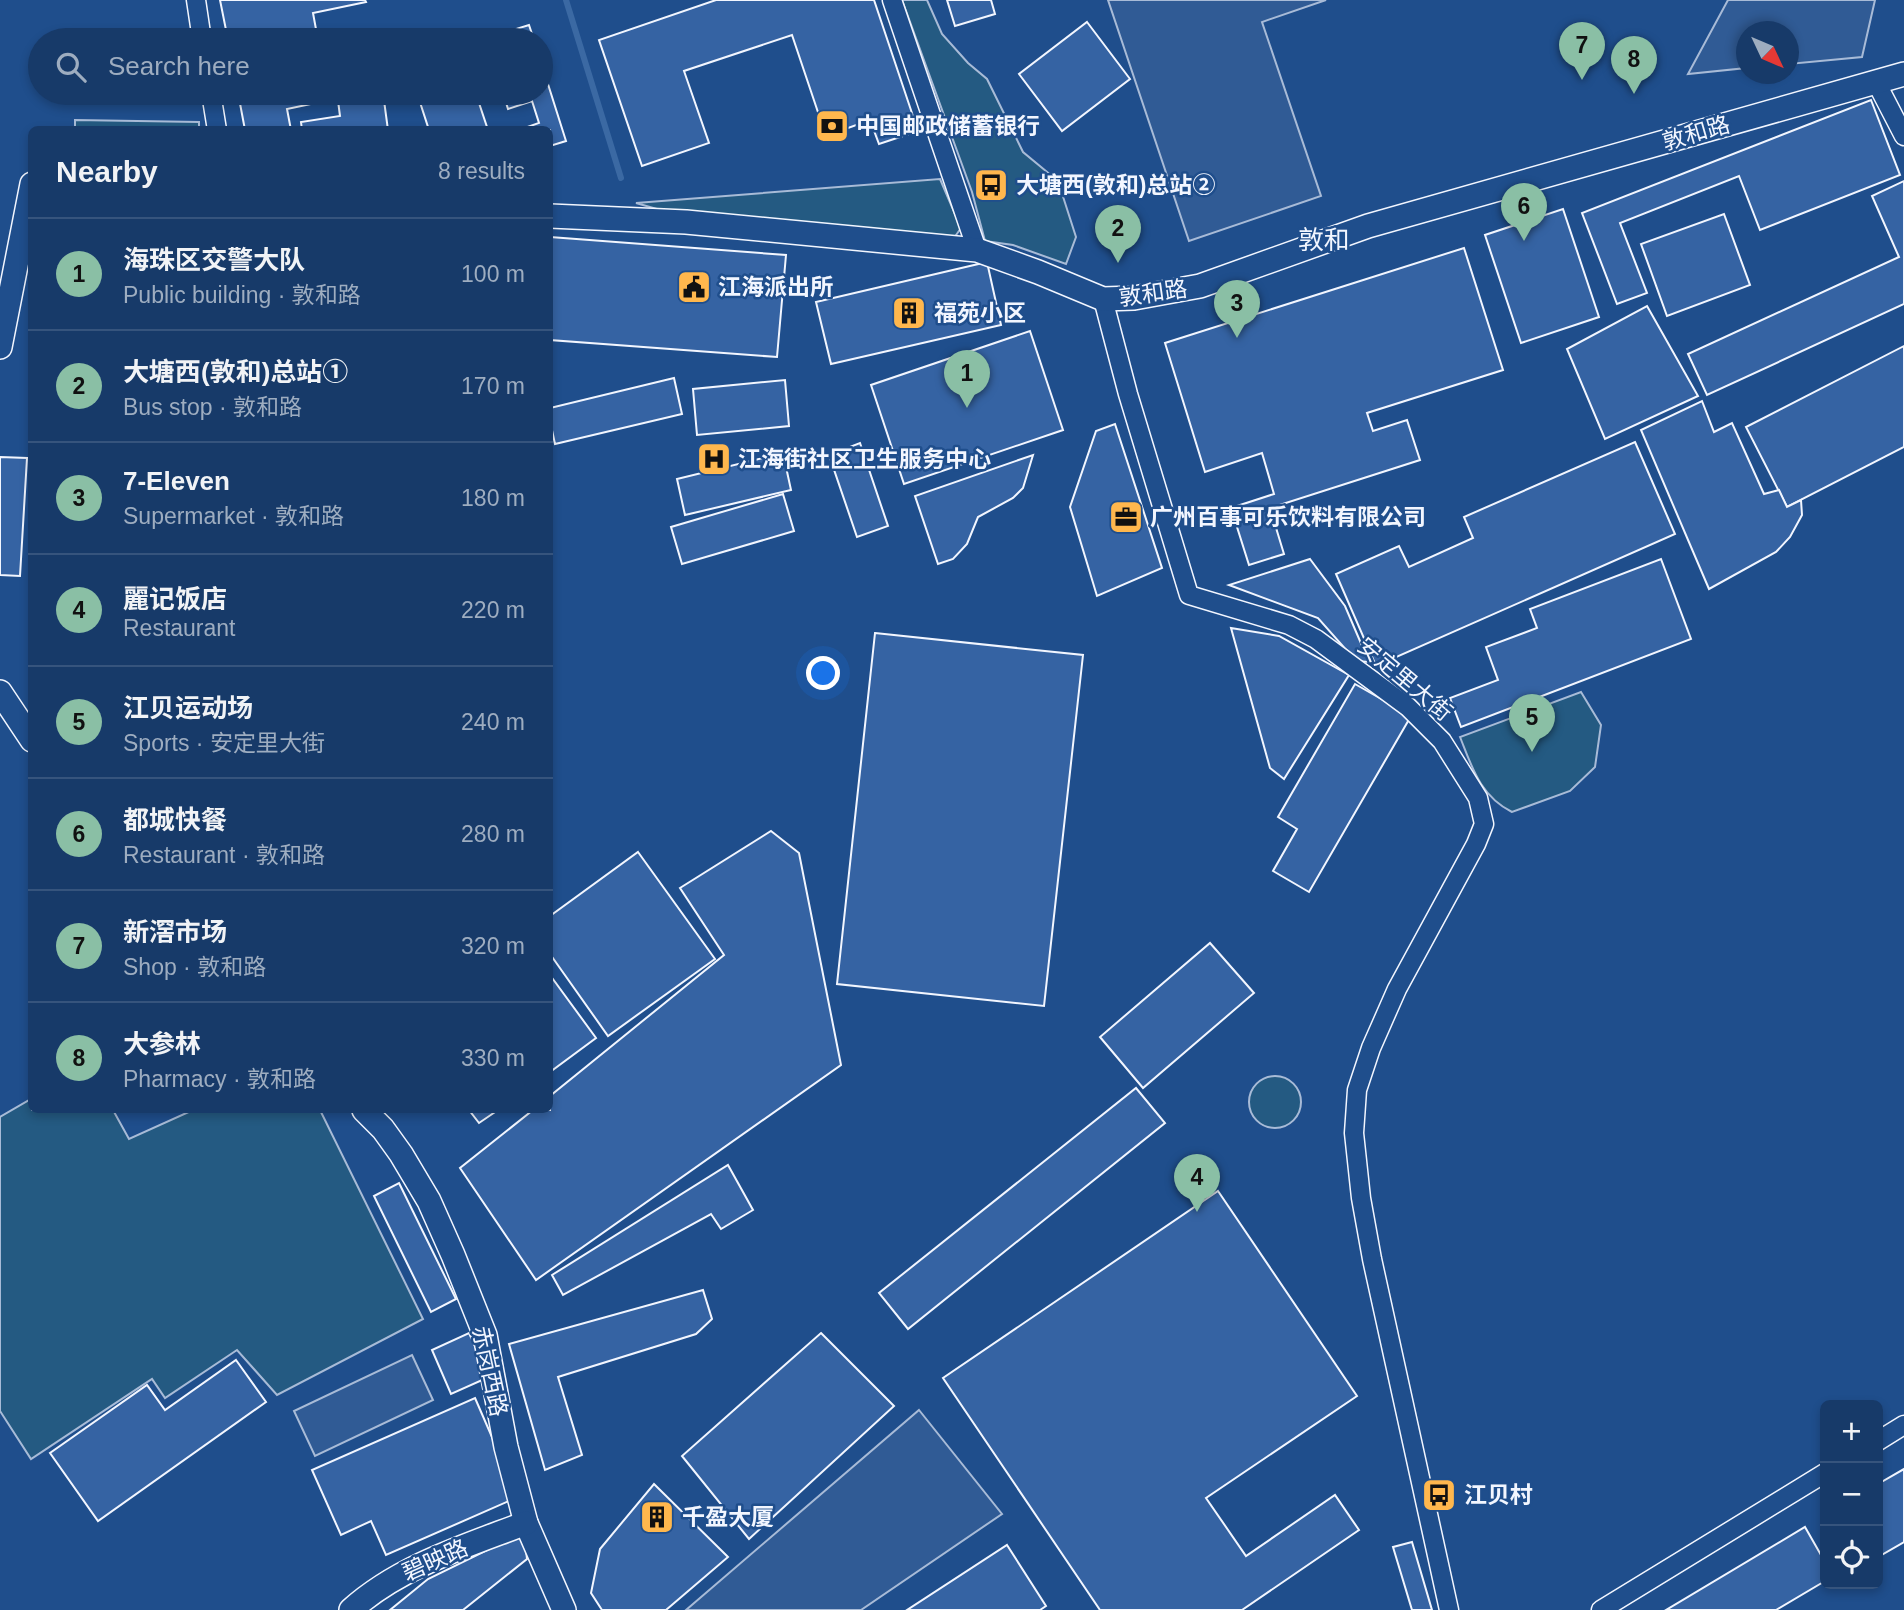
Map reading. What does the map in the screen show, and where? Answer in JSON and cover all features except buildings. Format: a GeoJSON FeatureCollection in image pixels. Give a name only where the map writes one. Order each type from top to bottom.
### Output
{"type":"FeatureCollection","features":[{"type":"Feature","properties":{"kind":"street"},"geometry":{"type":"LineString","coordinates":[[196,0],[200,28]]}},
{"type":"Feature","properties":{"kind":"street"},"geometry":{"type":"LineString","coordinates":[[892,0],[977,250]]}},
{"type":"Feature","properties":{"kind":"street","name":"敦和路"},"geometry":{"type":"LineString","coordinates":[[553,216],[686,222],[977,250],[1103,299],[1134,298],[1200,286],[1368,226],[1904,74]]}},
{"type":"Feature","properties":{"kind":"street"},"geometry":{"type":"LineString","coordinates":[[1876,82],[1904,136]]}},
{"type":"Feature","properties":{"kind":"street"},"geometry":{"type":"LineString","coordinates":[[213,105],[216,126]]}},
{"type":"Feature","properties":{"kind":"street"},"geometry":{"type":"LineString","coordinates":[[0,346],[28,204]]}},
{"type":"Feature","properties":{"kind":"street","name":"安定里大街"},"geometry":{"type":"LineString","coordinates":[[1103,299],[1128,394],[1189,595],[1289,625],[1316,639],[1408,707],[1442,741],[1462,770],[1483,810],[1484,824],[1476,844],[1397,989],[1363,1070],[1357,1090],[1354,1133],[1361,1198],[1372,1259],[1449,1610]]}},
{"type":"Feature","properties":{"kind":"street"},"geometry":{"type":"LineString","coordinates":[[0,692],[28,734]]}},
{"type":"Feature","properties":{"kind":"street","name":"赤岗西路"},"geometry":{"type":"LineString","coordinates":[[367,1113],[383,1129],[401,1154],[429,1201],[485,1335],[506,1447],[526,1523],[564,1610]]}},
{"type":"Feature","properties":{"kind":"street"},"geometry":{"type":"LineString","coordinates":[[1883,1438],[1904,1425]]}},
{"type":"Feature","properties":{"kind":"street"},"geometry":{"type":"LineString","coordinates":[[1601,1610],[1820,1477]]}},
{"type":"Feature","properties":{"kind":"street","name":"碧映路"},"geometry":{"type":"LineString","coordinates":[[351,1610],[368,1595],[410,1570],[526,1523]]}},
{"type":"Feature","properties":{"kind":"shaded area"},"geometry":{"type":"Polygon","coordinates":[[[902,0],[927,0],[942,34],[968,63],[987,79],[1023,152],[1058,181],[1076,237],[1066,264],[1013,245],[985,241],[972,192],[902,0]]]}},
{"type":"Feature","properties":{"kind":"shaded area"},"geometry":{"type":"Polygon","coordinates":[[[1108,0],[1326,0],[1262,22],[1321,196],[1189,241],[1108,0]]]}},
{"type":"Feature","properties":{"kind":"shaded area"},"geometry":{"type":"Polygon","coordinates":[[[1728,0],[1875,0],[1862,57],[1799,63],[1799,21],[1736,21],[1736,69],[1688,74],[1728,0]]]}},
{"type":"Feature","properties":{"kind":"shaded area"},"geometry":{"type":"Polygon","coordinates":[[[75,120],[199,122],[199,126],[75,126],[75,120]]]}},
{"type":"Feature","properties":{"kind":"shaded area"},"geometry":{"type":"Polygon","coordinates":[[[940,179],[961,228],[954,238],[681,216],[636,203],[940,179]]]}},
{"type":"Feature","properties":{"kind":"shaded area"},"geometry":{"type":"Polygon","coordinates":[[[1581,692],[1601,725],[1595,767],[1570,791],[1512,812],[1501,805],[1478,780],[1460,737],[1581,692]]]}},
{"type":"Feature","properties":{"kind":"shaded area"},"geometry":{"type":"Polygon","coordinates":[[[1275,1076],[1285,1078],[1293,1084],[1299,1092],[1299,1112],[1293,1120],[1285,1126],[1275,1128],[1265,1126],[1257,1120],[1251,1112],[1249,1102],[1251,1092],[1257,1084],[1265,1078],[1275,1076]]]}},
{"type":"Feature","properties":{"kind":"shaded area"},"geometry":{"type":"Polygon","coordinates":[[[28,1101],[28,1113],[115,1113],[129,1139],[186,1113],[321,1113],[423,1319],[277,1395],[237,1350],[165,1398],[152,1379],[31,1459],[0,1411],[0,1117],[28,1101]]]}},
{"type":"Feature","properties":{"kind":"shaded area"},"geometry":{"type":"Polygon","coordinates":[[[412,1355],[433,1400],[315,1456],[294,1411],[412,1355]]]}},
{"type":"Feature","properties":{"kind":"shaded area"},"geometry":{"type":"Polygon","coordinates":[[[919,1410],[1002,1514],[861,1610],[686,1610],[919,1410]]]}},
{"type":"Feature","properties":{"kind":"waterway"},"geometry":{"type":"LineString","coordinates":[[566,0],[621,178]]}},
{"type":"Feature","properties":{"kind":"place","name":"新滘市场"},"geometry":{"type":"Point","coordinates":[1582,80]}},
{"type":"Feature","properties":{"kind":"place","name":"大参林"},"geometry":{"type":"Point","coordinates":[1634,94]}},
{"type":"Feature","properties":{"kind":"place","name":"中国邮政储蓄银行"},"geometry":{"type":"Point","coordinates":[832,126]}},
{"type":"Feature","properties":{"kind":"place","name":"大塘西(敦和)总站②"},"geometry":{"type":"Point","coordinates":[991,185]}},
{"type":"Feature","properties":{"kind":"place","name":"都城快餐"},"geometry":{"type":"Point","coordinates":[1524,241]}},
{"type":"Feature","properties":{"kind":"place","name":"大塘西(敦和)总站①"},"geometry":{"type":"Point","coordinates":[1118,263]}},
{"type":"Feature","properties":{"kind":"place","name":"江海派出所"},"geometry":{"type":"Point","coordinates":[694,287]}},
{"type":"Feature","properties":{"kind":"place","name":"福苑小区"},"geometry":{"type":"Point","coordinates":[909,313]}},
{"type":"Feature","properties":{"kind":"place","name":"7-Eleven"},"geometry":{"type":"Point","coordinates":[1237,338]}},
{"type":"Feature","properties":{"kind":"place","name":"海珠区交警大队"},"geometry":{"type":"Point","coordinates":[967,408]}},
{"type":"Feature","properties":{"kind":"place","name":"江海街社区卫生服务中心"},"geometry":{"type":"Point","coordinates":[714,459]}},
{"type":"Feature","properties":{"kind":"place","name":"广州百事可乐饮料有限公司"},"geometry":{"type":"Point","coordinates":[1126,517]}},
{"type":"Feature","properties":{"kind":"place","name":"江贝运动场"},"geometry":{"type":"Point","coordinates":[1532,752]}},
{"type":"Feature","properties":{"kind":"place","name":"麗记饭店"},"geometry":{"type":"Point","coordinates":[1197,1212]}},
{"type":"Feature","properties":{"kind":"place","name":"江贝村"},"geometry":{"type":"Point","coordinates":[1439,1495]}},
{"type":"Feature","properties":{"kind":"place","name":"千盈大厦"},"geometry":{"type":"Point","coordinates":[657,1517]}},
{"type":"Feature","properties":{"kind":"district","name":"敦和"},"geometry":{"type":"Point","coordinates":[1324,240]}}]}
